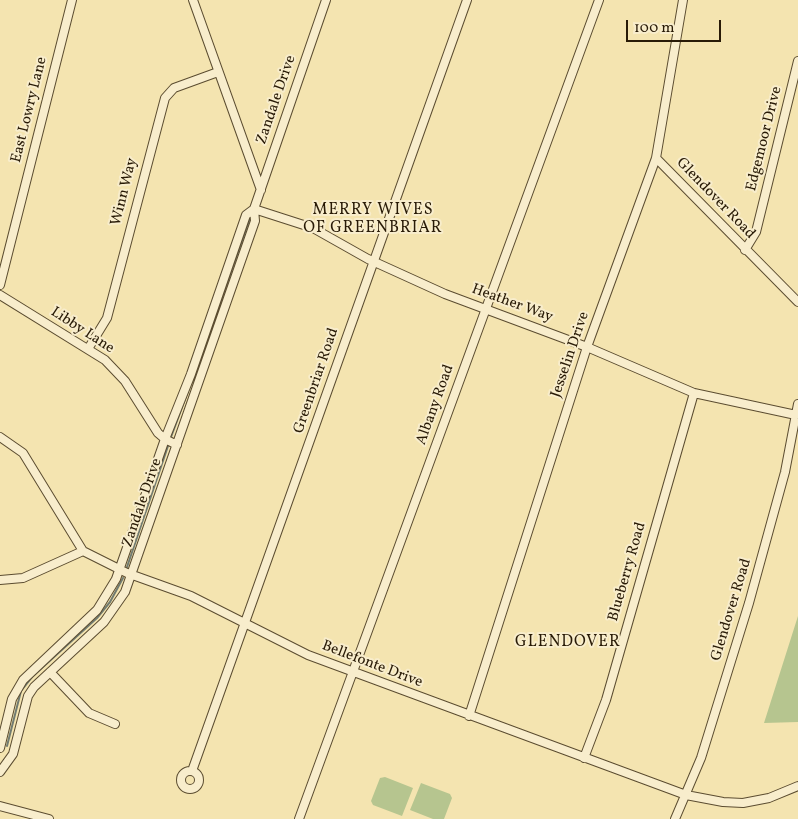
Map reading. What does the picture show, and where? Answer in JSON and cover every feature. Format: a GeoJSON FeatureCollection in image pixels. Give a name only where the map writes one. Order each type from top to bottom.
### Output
{"type":"FeatureCollection","features":[{"type":"Feature","properties":{"kind":"street","name":"East Lowry Lane"},"geometry":{"type":"LineString","coordinates":[[0,285],[72,0]]}},
{"type":"Feature","properties":{"kind":"street"},"geometry":{"type":"LineString","coordinates":[[193,0],[261,190]]}},
{"type":"Feature","properties":{"kind":"street","name":"Zandale Drive"},"geometry":{"type":"LineString","coordinates":[[0,772],[12,754],[28,696],[50,672],[110,616],[125,592],[255,221],[254,209],[326,0]]}},
{"type":"Feature","properties":{"kind":"street","name":"Greenbriar Road"},"geometry":{"type":"LineString","coordinates":[[192,770],[467,0]]}},
{"type":"Feature","properties":{"kind":"street","name":"Albany Road"},"geometry":{"type":"LineString","coordinates":[[299,819],[599,0]]}},
{"type":"Feature","properties":{"kind":"street","name":"Jesselin Drive"},"geometry":{"type":"LineString","coordinates":[[468,716],[587,346],[656,158],[683,0]]}},
{"type":"Feature","properties":{"kind":"street","name":"Edgemoor Drive"},"geometry":{"type":"LineString","coordinates":[[745,250],[756,232],[798,61]]}},
{"type":"Feature","properties":{"kind":"street","name":"Winn Way"},"geometry":{"type":"LineString","coordinates":[[88,349],[107,318],[165,98],[174,88],[218,72]]}},
{"type":"Feature","properties":{"kind":"street","name":"Glendover Road"},"geometry":{"type":"LineString","coordinates":[[656,158],[798,302]]}},
{"type":"Feature","properties":{"kind":"street","name":"Zandale Drive"},"geometry":{"type":"LineString","coordinates":[[0,748],[12,698],[23,680],[97,610],[110,592],[191,374],[246,215],[254,209]]}},
{"type":"Feature","properties":{"kind":"street","name":"Heather Way"},"geometry":{"type":"LineString","coordinates":[[254,209],[313,228],[374,261],[445,294],[587,346],[694,393],[796,415]]}},
{"type":"Feature","properties":{"kind":"street","name":"Libby Lane"},"geometry":{"type":"LineString","coordinates":[[0,295],[88,349],[119,373],[158,433],[165,440]]}},
{"type":"Feature","properties":{"kind":"street","name":"Blueberry Road"},"geometry":{"type":"LineString","coordinates":[[584,758],[606,700],[694,393]]}},
{"type":"Feature","properties":{"kind":"street","name":"Glendover Road"},"geometry":{"type":"LineString","coordinates":[[675,819],[704,749],[774,514],[798,404]]}},
{"type":"Feature","properties":{"kind":"street"},"geometry":{"type":"LineString","coordinates":[[0,437],[23,453],[83,551],[23,578],[0,580]]}},
{"type":"Feature","properties":{"kind":"street"},"geometry":{"type":"LineString","coordinates":[[165,440],[177,444]]}},
{"type":"Feature","properties":{"kind":"street","name":"Bellefonte Drive"},"geometry":{"type":"LineString","coordinates":[[83,551],[132,575],[190,596],[308,656],[686,795],[723,802],[743,803],[769,798],[798,786]]}},
{"type":"Feature","properties":{"kind":"street"},"geometry":{"type":"LineString","coordinates":[[50,672],[89,713],[115,724]]}},
{"type":"Feature","properties":{"kind":"street"},"geometry":{"type":"LineString","coordinates":[[0,806],[49,819]]}},
{"type":"Feature","properties":{"kind":"green space"},"geometry":{"type":"Polygon","coordinates":[[[798,616],[798,722],[764,723],[798,616]]]}},
{"type":"Feature","properties":{"kind":"green space"},"geometry":{"type":"Polygon","coordinates":[[[385,777],[413,788],[402,816],[373,805],[371,801],[380,778],[385,777]]]}},
{"type":"Feature","properties":{"kind":"green space"},"geometry":{"type":"Polygon","coordinates":[[[421,783],[450,794],[452,798],[444,819],[433,819],[410,810],[421,783]]]}},
{"type":"Feature","properties":{"kind":"waterway"},"geometry":{"type":"LineString","coordinates":[[199,362],[250,218]]}},
{"type":"Feature","properties":{"kind":"waterway"},"geometry":{"type":"LineString","coordinates":[[171,437],[193,378]]}},
{"type":"Feature","properties":{"kind":"waterway"},"geometry":{"type":"LineString","coordinates":[[127,567],[168,446]]}},
{"type":"Feature","properties":{"kind":"waterway"},"geometry":{"type":"LineString","coordinates":[[7,746],[21,691],[33,676],[97,618],[110,602],[123,578]]}},
{"type":"Feature","properties":{"kind":"district","name":"MERRY WIVES OF GREENBRIAR"},"geometry":{"type":"Point","coordinates":[373,220]}},
{"type":"Feature","properties":{"kind":"district","name":"GLENDOVER"},"geometry":{"type":"Point","coordinates":[568,643]}}]}
